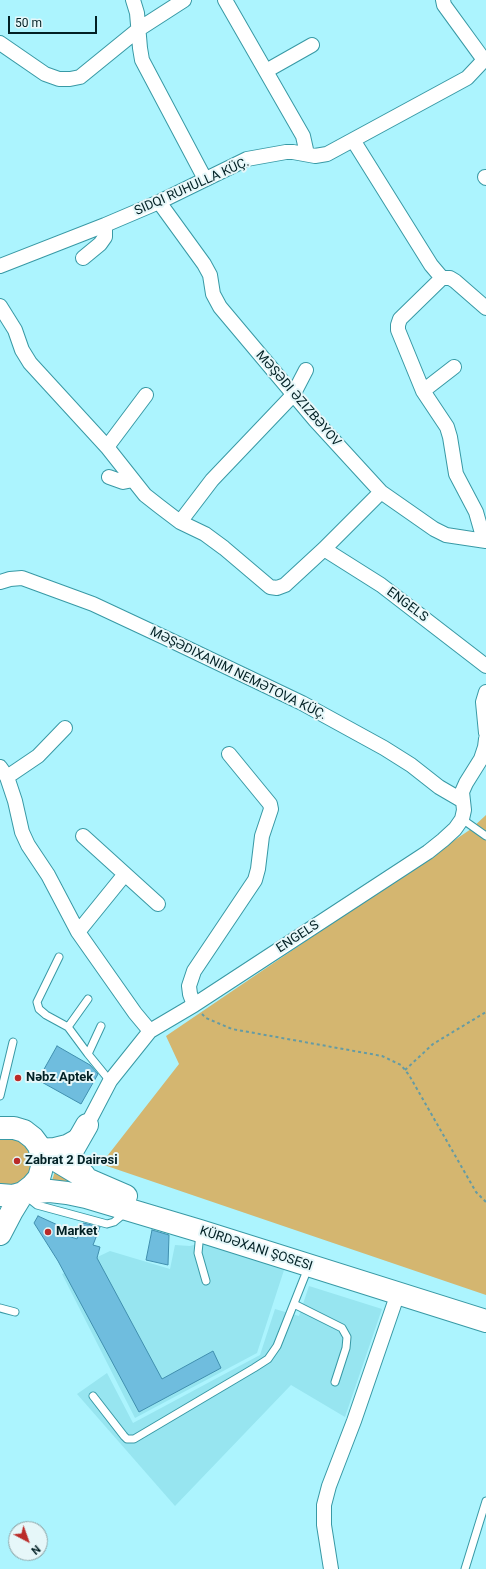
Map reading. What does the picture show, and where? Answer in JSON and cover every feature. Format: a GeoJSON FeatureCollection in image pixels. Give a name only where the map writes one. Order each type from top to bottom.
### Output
{"type":"FeatureCollection","features":[{"type":"Feature","properties":{"kind":"main road"},"geometry":{"type":"LineString","coordinates":[[87,1125],[71,1153],[70,1158],[72,1163],[89,1180]]}},
{"type":"Feature","properties":{"kind":"main road"},"geometry":{"type":"LineString","coordinates":[[1,1126],[24,1131],[39,1146],[64,1165],[89,1180],[118,1193],[486,1308]]}},
{"type":"Feature","properties":{"kind":"main road"},"geometry":{"type":"LineString","coordinates":[[0,1234],[23,1193],[32,1186],[38,1178],[42,1167],[42,1157],[39,1146]]}},
{"type":"Feature","properties":{"kind":"main road"},"geometry":{"type":"LineString","coordinates":[[0,1195],[13,1196],[23,1193],[50,1191],[86,1197],[200,1231],[486,1321]]}},
{"type":"Feature","properties":{"kind":"street"},"geometry":{"type":"LineString","coordinates":[[133,0],[138,13],[142,60],[205,180]]}},
{"type":"Feature","properties":{"kind":"street"},"geometry":{"type":"LineString","coordinates":[[0,43],[46,74],[59,79],[80,77],[139,29],[184,0]]}},
{"type":"Feature","properties":{"kind":"street"},"geometry":{"type":"LineString","coordinates":[[225,0],[303,136],[307,154]]}},
{"type":"Feature","properties":{"kind":"street","name":"SIDQI RUHULLA KÜÇ."},"geometry":{"type":"LineString","coordinates":[[0,266],[105,226],[159,202],[247,159],[286,152],[315,156],[326,154],[467,78],[485,60],[444,5],[443,0]]}},
{"type":"Feature","properties":{"kind":"street"},"geometry":{"type":"LineString","coordinates":[[266,71],[312,45]]}},
{"type":"Feature","properties":{"kind":"street"},"geometry":{"type":"LineString","coordinates":[[353,140],[431,265],[442,278]]}},
{"type":"Feature","properties":{"kind":"street","name":"MƏŞƏDI ƏZIZBƏYOV"},"geometry":{"type":"LineString","coordinates":[[159,202],[204,264],[210,275],[213,294],[220,307],[293,395],[381,492],[434,529],[446,535],[462,539],[485,539]]}},
{"type":"Feature","properties":{"kind":"street"},"geometry":{"type":"LineString","coordinates":[[82,258],[100,244],[105,237],[105,226]]}},
{"type":"Feature","properties":{"kind":"street"},"geometry":{"type":"LineString","coordinates":[[485,539],[476,512],[456,474],[447,427],[423,391],[398,330],[398,324],[400,319],[442,278],[450,278],[455,281],[486,308]]}},
{"type":"Feature","properties":{"kind":"street"},"geometry":{"type":"LineString","coordinates":[[0,306],[15,330],[22,350],[30,363],[107,447],[146,494],[180,522],[205,534],[270,587],[277,588],[285,585],[324,549],[381,492]]}},
{"type":"Feature","properties":{"kind":"street"},"geometry":{"type":"LineString","coordinates":[[423,391],[454,367]]}},
{"type":"Feature","properties":{"kind":"street"},"geometry":{"type":"LineString","coordinates":[[180,522],[212,480],[293,395],[306,370]]}},
{"type":"Feature","properties":{"kind":"street"},"geometry":{"type":"LineString","coordinates":[[107,447],[146,395]]}},
{"type":"Feature","properties":{"kind":"street"},"geometry":{"type":"LineString","coordinates":[[109,477],[123,482],[133,480]]}},
{"type":"Feature","properties":{"kind":"street","name":"ENGELS"},"geometry":{"type":"LineString","coordinates":[[324,549],[381,585],[486,666]]}},
{"type":"Feature","properties":{"kind":"street"},"geometry":{"type":"LineString","coordinates":[[0,582],[22,578],[93,604],[302,703],[384,748],[411,765],[439,787],[463,801]]}},
{"type":"Feature","properties":{"kind":"street"},"geometry":{"type":"LineString","coordinates":[[486,692],[483,702],[486,733]]}},
{"type":"Feature","properties":{"kind":"street"},"geometry":{"type":"LineString","coordinates":[[65,728],[38,756],[4,772],[15,801],[22,832],[78,932],[150,1031]]}},
{"type":"Feature","properties":{"kind":"street"},"geometry":{"type":"LineString","coordinates":[[462,819],[464,810],[462,792],[481,759],[486,747],[486,739]]}},
{"type":"Feature","properties":{"kind":"street"},"geometry":{"type":"LineString","coordinates":[[194,1006],[189,986],[194,971],[255,880],[258,869],[262,836],[270,809],[270,804],[229,754]]}},
{"type":"Feature","properties":{"kind":"street","name":"ENGELS"},"geometry":{"type":"LineString","coordinates":[[39,1146],[54,1145],[66,1142],[75,1137],[87,1125],[110,1081],[150,1031],[194,1006],[428,852],[455,828],[462,819]]}},
{"type":"Feature","properties":{"kind":"street"},"geometry":{"type":"LineString","coordinates":[[83,836],[158,904]]}},
{"type":"Feature","properties":{"kind":"street"},"geometry":{"type":"LineString","coordinates":[[78,932],[125,874]]}},
{"type":"Feature","properties":{"kind":"street"},"geometry":{"type":"LineString","coordinates":[[331,1569],[324,1524],[324,1505],[329,1486],[354,1421],[398,1293]]}},
{"type":"Feature","properties":{"kind":"lane"},"geometry":{"type":"LineString","coordinates":[[462,819],[486,836]]}},
{"type":"Feature","properties":{"kind":"lane"},"geometry":{"type":"LineString","coordinates":[[59,957],[37,1002],[39,1009],[46,1015],[68,1027],[110,1081]]}},
{"type":"Feature","properties":{"kind":"lane"},"geometry":{"type":"LineString","coordinates":[[68,1027],[88,999]]}},
{"type":"Feature","properties":{"kind":"lane"},"geometry":{"type":"LineString","coordinates":[[88,1054],[101,1026]]}},
{"type":"Feature","properties":{"kind":"lane"},"geometry":{"type":"LineString","coordinates":[[0,1096],[13,1042]]}},
{"type":"Feature","properties":{"kind":"lane"},"geometry":{"type":"LineString","coordinates":[[200,1231],[198,1253],[206,1281]]}},
{"type":"Feature","properties":{"kind":"lane"},"geometry":{"type":"LineString","coordinates":[[93,1396],[124,1436],[127,1439],[134,1439],[268,1359],[277,1346],[308,1266]]}},
{"type":"Feature","properties":{"kind":"lane"},"geometry":{"type":"LineString","coordinates":[[294,1304],[342,1328],[346,1337],[346,1348],[335,1382]]}},
{"type":"Feature","properties":{"kind":"lane"},"geometry":{"type":"LineString","coordinates":[[0,1308],[15,1312]]}},
{"type":"Feature","properties":{"kind":"lane"},"geometry":{"type":"LineString","coordinates":[[465,1569],[486,1501]]}},
{"type":"Feature","properties":{"kind":"path"},"geometry":{"type":"LineString","coordinates":[[194,1006],[206,1018],[232,1029],[382,1056],[401,1065],[409,1075],[476,1192],[486,1202]]}},
{"type":"Feature","properties":{"kind":"path"},"geometry":{"type":"LineString","coordinates":[[405,1070],[433,1044],[486,1012]]}},
{"type":"Feature","properties":{"kind":"shaded area"},"geometry":{"type":"Polygon","coordinates":[[[486,815],[486,1295],[101,1164],[179,1064],[166,1036],[471,829],[486,815]]]}},
{"type":"Feature","properties":{"kind":"shaded area","name":"Zabrat 2 Dairəsi"},"geometry":{"type":"Polygon","coordinates":[[[15,1137],[26,1143],[33,1154],[34,1167],[19,1187],[0,1188],[0,1138],[15,1137]]]}},
{"type":"Feature","properties":{"kind":"shaded area"},"geometry":{"type":"Polygon","coordinates":[[[55,1171],[97,1194],[51,1184],[55,1171]]]}},
{"type":"Feature","properties":{"kind":"shaded area"},"geometry":{"type":"Polygon","coordinates":[[[208,1241],[285,1267],[257,1353],[135,1418],[62,1274],[110,1251],[170,1269],[175,1245],[190,1246],[208,1241]]]}},
{"type":"Feature","properties":{"kind":"shaded area"},"geometry":{"type":"Polygon","coordinates":[[[309,1286],[382,1309],[345,1417],[291,1385],[175,1506],[77,1394],[107,1373],[133,1423],[260,1355],[275,1309],[299,1316],[309,1286]]]}},
{"type":"Feature","properties":{"kind":"building"},"geometry":{"type":"Polygon","coordinates":[[[57,1046],[90,1065],[98,1074],[81,1104],[38,1080],[57,1046]]]}},
{"type":"Feature","properties":{"kind":"building"},"geometry":{"type":"Polygon","coordinates":[[[38,1216],[62,1227],[59,1233],[77,1239],[83,1223],[100,1227],[93,1245],[100,1247],[97,1258],[162,1379],[213,1351],[221,1368],[139,1412],[58,1261],[34,1223],[38,1216]]]}},
{"type":"Feature","properties":{"kind":"building"},"geometry":{"type":"Polygon","coordinates":[[[152,1230],[169,1235],[168,1265],[146,1260],[152,1230]]]}},
{"type":"Feature","properties":{"kind":"place","name":"Nəbz Aptek"},"geometry":{"type":"Point","coordinates":[18,1078]}},
{"type":"Feature","properties":{"kind":"place","name":"Zabrat 2 Dairəsi"},"geometry":{"type":"Point","coordinates":[17,1161]}},
{"type":"Feature","properties":{"kind":"place","name":"Market"},"geometry":{"type":"Point","coordinates":[48,1232]}}]}
